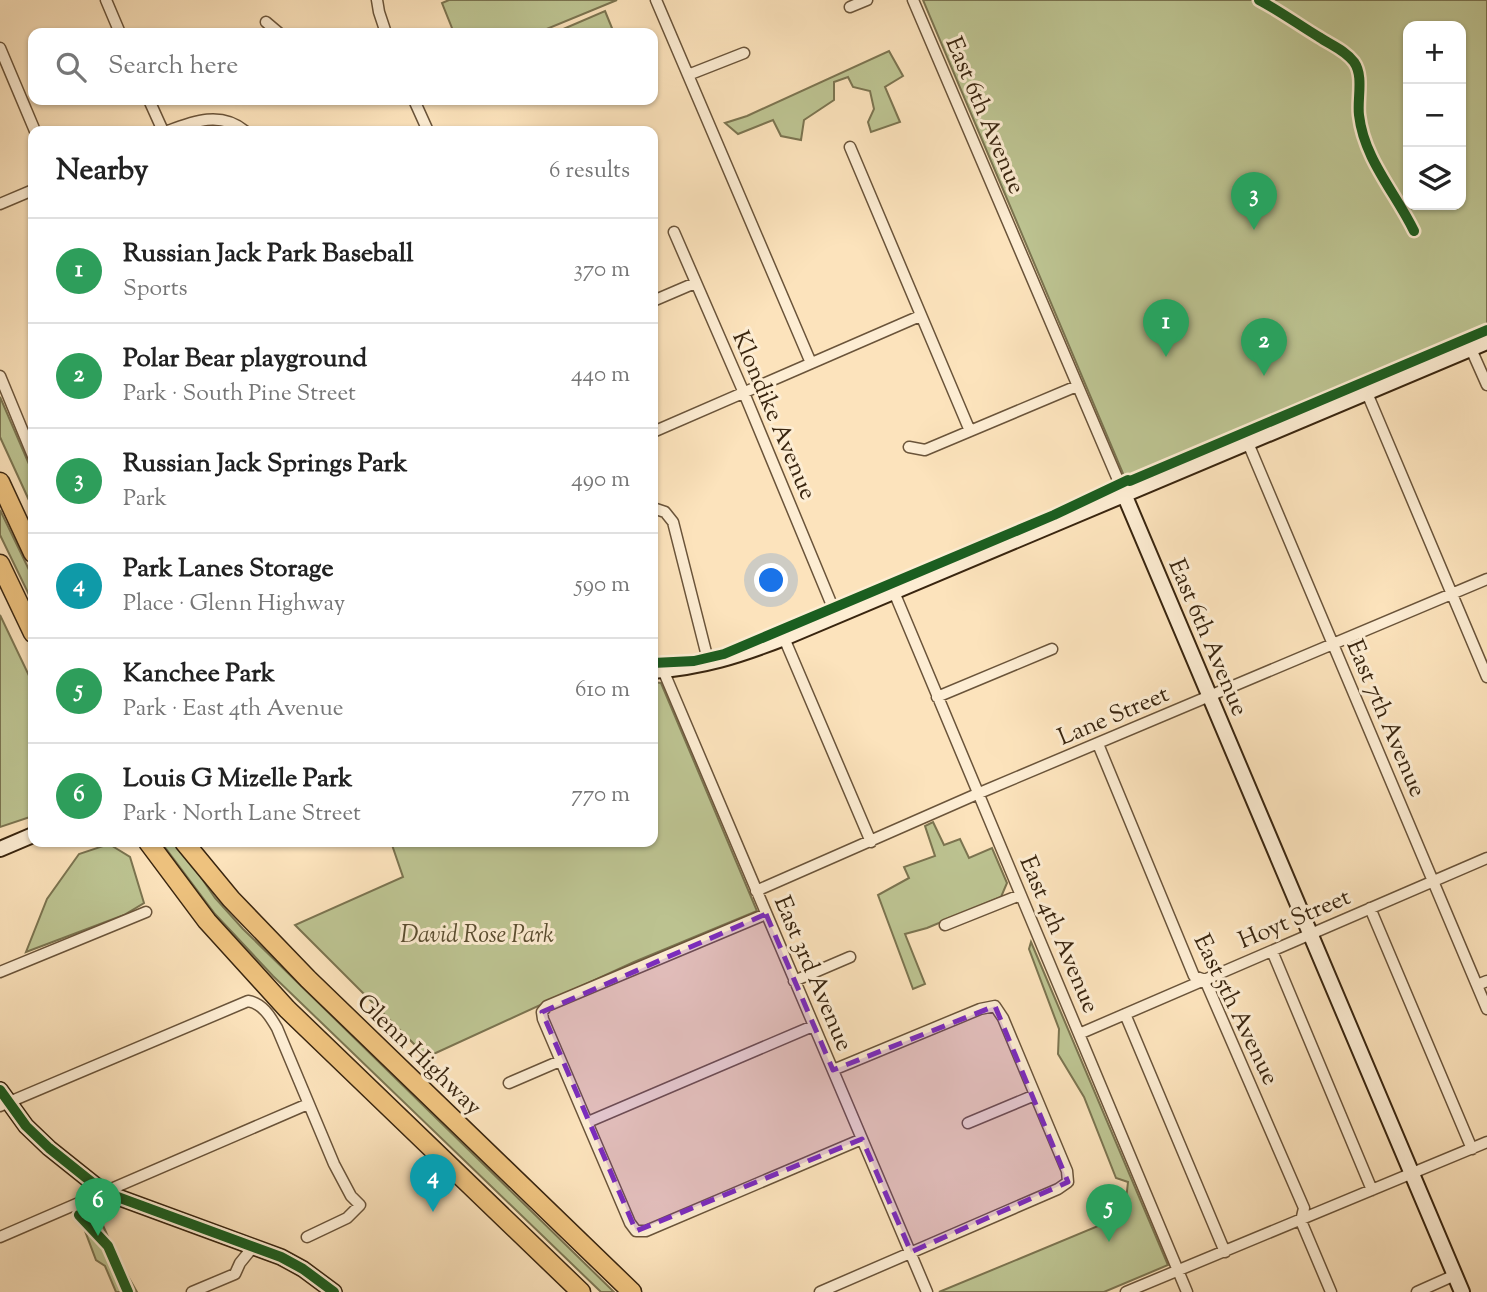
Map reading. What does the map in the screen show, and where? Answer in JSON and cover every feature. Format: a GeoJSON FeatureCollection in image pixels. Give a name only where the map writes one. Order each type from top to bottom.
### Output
{"type":"FeatureCollection","features":[{"type":"Feature","properties":{"kind":"highway"},"geometry":{"type":"LineString","coordinates":[[0,482],[28,542]]}},
{"type":"Feature","properties":{"kind":"highway"},"geometry":{"type":"LineString","coordinates":[[0,564],[28,623]]}},
{"type":"Feature","properties":{"kind":"highway"},"geometry":{"type":"LineString","coordinates":[[152,847],[207,922],[287,1009],[580,1291]]}},
{"type":"Feature","properties":{"kind":"highway","name":"Glenn Highway"},"geometry":{"type":"LineString","coordinates":[[188,847],[231,899],[308,979],[631,1290]]}},
{"type":"Feature","properties":{"kind":"street"},"geometry":{"type":"LineString","coordinates":[[106,0],[118,28]]}},
{"type":"Feature","properties":{"kind":"street"},"geometry":{"type":"LineString","coordinates":[[377,0],[384,28]]}},
{"type":"Feature","properties":{"kind":"street"},"geometry":{"type":"LineString","coordinates":[[656,0],[811,363]]}},
{"type":"Feature","properties":{"kind":"street"},"geometry":{"type":"LineString","coordinates":[[850,7],[867,0]]}},
{"type":"Feature","properties":{"kind":"street","name":"East 6th Avenue"},"geometry":{"type":"LineString","coordinates":[[913,0],[1462,1292]]}},
{"type":"Feature","properties":{"kind":"street"},"geometry":{"type":"LineString","coordinates":[[266,22],[273,28]]}},
{"type":"Feature","properties":{"kind":"street"},"geometry":{"type":"LineString","coordinates":[[0,48],[33,126]]}},
{"type":"Feature","properties":{"kind":"street"},"geometry":{"type":"LineString","coordinates":[[688,75],[744,53]]}},
{"type":"Feature","properties":{"kind":"street"},"geometry":{"type":"LineString","coordinates":[[151,105],[161,126]]}},
{"type":"Feature","properties":{"kind":"street"},"geometry":{"type":"LineString","coordinates":[[416,105],[426,126]]}},
{"type":"Feature","properties":{"kind":"street"},"geometry":{"type":"LineString","coordinates":[[181,126],[200,119],[219,120],[237,126]]}},
{"type":"Feature","properties":{"kind":"street"},"geometry":{"type":"LineString","coordinates":[[850,148],[970,431]]}},
{"type":"Feature","properties":{"kind":"street"},"geometry":{"type":"LineString","coordinates":[[0,204],[28,192]]}},
{"type":"Feature","properties":{"kind":"street","name":"Klondike Avenue"},"geometry":{"type":"LineString","coordinates":[[674,232],[836,615]]}},
{"type":"Feature","properties":{"kind":"street"},"geometry":{"type":"LineString","coordinates":[[658,299],[695,283]]}},
{"type":"Feature","properties":{"kind":"street"},"geometry":{"type":"LineString","coordinates":[[658,430],[920,316]]}},
{"type":"Feature","properties":{"kind":"street"},"geometry":{"type":"LineString","coordinates":[[658,670],[709,664],[784,638],[1487,342]]}},
{"type":"Feature","properties":{"kind":"street"},"geometry":{"type":"LineString","coordinates":[[1471,349],[1487,385]]}},
{"type":"Feature","properties":{"kind":"street"},"geometry":{"type":"LineString","coordinates":[[0,376],[28,434]]}},
{"type":"Feature","properties":{"kind":"street"},"geometry":{"type":"LineString","coordinates":[[909,447],[925,450],[1077,386]]}},
{"type":"Feature","properties":{"kind":"street"},"geometry":{"type":"LineString","coordinates":[[1367,393],[1487,677]]}},
{"type":"Feature","properties":{"kind":"street","name":"East 7th Avenue"},"geometry":{"type":"LineString","coordinates":[[1248,443],[1433,880],[1482,983],[1487,1009]]}},
{"type":"Feature","properties":{"kind":"street"},"geometry":{"type":"LineString","coordinates":[[658,510],[665,512],[673,522],[709,664]]}},
{"type":"Feature","properties":{"kind":"street","name":"Lane Street"},"geometry":{"type":"LineString","coordinates":[[756,891],[977,794],[1487,579]]}},
{"type":"Feature","properties":{"kind":"street","name":"East 4th Avenue"},"geometry":{"type":"LineString","coordinates":[[894,592],[1187,1292]]}},
{"type":"Feature","properties":{"kind":"street"},"geometry":{"type":"LineString","coordinates":[[784,638],[871,842]]}},
{"type":"Feature","properties":{"kind":"street"},"geometry":{"type":"LineString","coordinates":[[937,697],[1052,649]]}},
{"type":"Feature","properties":{"kind":"street","name":"East 3rd Avenue"},"geometry":{"type":"LineString","coordinates":[[658,670],[766,914],[927,1292]]}},
{"type":"Feature","properties":{"kind":"street","name":"East 5th Avenue"},"geometry":{"type":"LineString","coordinates":[[1098,744],[1194,976],[1205,979],[1304,1208],[1301,1221],[1331,1292]]}},
{"type":"Feature","properties":{"kind":"street"},"geometry":{"type":"LineString","coordinates":[[0,849],[28,837]]}},
{"type":"Feature","properties":{"kind":"street","name":"Hoyt Street"},"geometry":{"type":"LineString","coordinates":[[1079,1034],[1487,858]]}},
{"type":"Feature","properties":{"kind":"street"},"geometry":{"type":"LineString","coordinates":[[945,925],[1020,895]]}},
{"type":"Feature","properties":{"kind":"street"},"geometry":{"type":"LineString","coordinates":[[1370,908],[1472,1149]]}},
{"type":"Feature","properties":{"kind":"street"},"geometry":{"type":"LineString","coordinates":[[0,972],[146,912]]}},
{"type":"Feature","properties":{"kind":"street"},"geometry":{"type":"LineString","coordinates":[[766,914],[547,1006],[542,1012],[560,1061],[630,1223],[636,1231],[646,1231],[862,1139]]}},
{"type":"Feature","properties":{"kind":"street"},"geometry":{"type":"LineString","coordinates":[[1272,951],[1372,1190]]}},
{"type":"Feature","properties":{"kind":"street"},"geometry":{"type":"LineString","coordinates":[[794,981],[850,957]]}},
{"type":"Feature","properties":{"kind":"street"},"geometry":{"type":"LineString","coordinates":[[307,1237],[347,1218],[360,1205],[346,1187],[277,1028],[259,1005],[248,1001],[3,1100],[49,1148],[104,1192],[281,1257],[303,1269],[334,1292]]}},
{"type":"Feature","properties":{"kind":"street"},"geometry":{"type":"LineString","coordinates":[[820,1292],[1058,1189],[1068,1182],[1067,1171],[1003,1018],[995,1006],[980,1009],[833,1070]]}},
{"type":"Feature","properties":{"kind":"street"},"geometry":{"type":"LineString","coordinates":[[1125,1014],[1225,1252]]}},
{"type":"Feature","properties":{"kind":"street"},"geometry":{"type":"LineString","coordinates":[[588,1122],[813,1026]]}},
{"type":"Feature","properties":{"kind":"street"},"geometry":{"type":"LineString","coordinates":[[509,1083],[560,1061]]}},
{"type":"Feature","properties":{"kind":"street"},"geometry":{"type":"LineString","coordinates":[[968,1123],[1035,1095]]}},
{"type":"Feature","properties":{"kind":"street"},"geometry":{"type":"LineString","coordinates":[[0,1237],[308,1104]]}},
{"type":"Feature","properties":{"kind":"street"},"geometry":{"type":"LineString","coordinates":[[1126,1292],[1487,1142]]}},
{"type":"Feature","properties":{"kind":"street"},"geometry":{"type":"LineString","coordinates":[[191,1292],[235,1274],[253,1247]]}},
{"type":"Feature","properties":{"kind":"street"},"geometry":{"type":"LineString","coordinates":[[1417,1292],[1455,1275]]}},
{"type":"Feature","properties":{"kind":"highlighted area"},"geometry":{"type":"Polygon","coordinates":[[[766,914],[833,1070],[995,1006],[1068,1182],[911,1252],[862,1139],[636,1231],[542,1012],[766,914]]]}},
{"type":"Feature","properties":{"kind":"green space"},"geometry":{"type":"Polygon","coordinates":[[[449,0],[617,0],[549,28],[452,28],[442,3],[449,0]]]}},
{"type":"Feature","properties":{"kind":"green space"},"geometry":{"type":"Polygon","coordinates":[[[923,0],[1487,0],[1487,329],[1127,483],[923,0]]]}},
{"type":"Feature","properties":{"kind":"green space"},"geometry":{"type":"Polygon","coordinates":[[[605,11],[612,28],[566,28],[605,11]]]}},
{"type":"Feature","properties":{"kind":"green space"},"geometry":{"type":"Polygon","coordinates":[[[889,51],[903,76],[885,87],[900,122],[871,132],[868,122],[874,109],[870,91],[853,87],[848,77],[834,82],[834,100],[804,120],[801,140],[781,136],[773,120],[738,134],[725,123],[747,116],[889,51]]]}},
{"type":"Feature","properties":{"kind":"green space"},"geometry":{"type":"Polygon","coordinates":[[[0,397],[28,462],[28,498],[0,437],[0,397]]]}},
{"type":"Feature","properties":{"kind":"green space"},"geometry":{"type":"Polygon","coordinates":[[[0,510],[28,568],[28,593],[0,535],[0,510]]]}},
{"type":"Feature","properties":{"kind":"green space"},"geometry":{"type":"Polygon","coordinates":[[[0,615],[28,674],[28,818],[0,827],[0,615]]]}},
{"type":"Feature","properties":{"kind":"green space","name":"David Rose Park"},"geometry":{"type":"Polygon","coordinates":[[[658,683],[661,683],[757,911],[634,962],[427,1057],[295,925],[403,877],[393,847],[658,847],[658,683]]]}},
{"type":"Feature","properties":{"kind":"green space"},"geometry":{"type":"Polygon","coordinates":[[[933,822],[944,845],[960,839],[969,858],[992,848],[1007,883],[1001,897],[927,928],[905,934],[925,984],[913,989],[878,895],[909,878],[904,867],[935,856],[925,826],[933,822]]]}},
{"type":"Feature","properties":{"kind":"green space"},"geometry":{"type":"Polygon","coordinates":[[[100,847],[114,847],[130,857],[144,903],[124,915],[26,952],[47,899],[79,854],[100,847]]]}},
{"type":"Feature","properties":{"kind":"green space"},"geometry":{"type":"Polygon","coordinates":[[[165,847],[180,847],[215,898],[243,929],[614,1292],[601,1292],[273,976],[215,914],[165,847]]]}},
{"type":"Feature","properties":{"kind":"green space"},"geometry":{"type":"Polygon","coordinates":[[[1031,942],[1168,1265],[1104,1292],[939,1292],[1103,1224],[1126,1200],[1128,1182],[1116,1178],[1084,1097],[1058,1054],[1059,1029],[1029,949],[1031,942]]]}},
{"type":"Feature","properties":{"kind":"green space"},"geometry":{"type":"Polygon","coordinates":[[[97,1212],[117,1257],[137,1292],[116,1292],[105,1266],[96,1260],[79,1215],[97,1212]]]}},
{"type":"Feature","properties":{"kind":"cycle path"},"geometry":{"type":"LineString","coordinates":[[1259,0],[1342,51],[1354,62],[1359,74],[1359,115],[1367,146],[1414,231]]}},
{"type":"Feature","properties":{"kind":"cycle path"},"geometry":{"type":"LineString","coordinates":[[658,663],[694,661],[724,654],[1054,515],[1128,480],[1487,330]]}},
{"type":"Feature","properties":{"kind":"cycle path"},"geometry":{"type":"LineString","coordinates":[[0,1090],[26,1126],[104,1192],[281,1257],[303,1269],[334,1292]]}},
{"type":"Feature","properties":{"kind":"cycle path"},"geometry":{"type":"LineString","coordinates":[[104,1205],[79,1215],[108,1246],[128,1292]]}},
{"type":"Feature","properties":{"kind":"place","name":"Russian Jack Springs Park"},"geometry":{"type":"Point","coordinates":[1254,230]}},
{"type":"Feature","properties":{"kind":"place","name":"Russian Jack Park Baseball"},"geometry":{"type":"Point","coordinates":[1166,357]}},
{"type":"Feature","properties":{"kind":"place","name":"Polar Bear playground"},"geometry":{"type":"Point","coordinates":[1264,376]}},
{"type":"Feature","properties":{"kind":"place","name":"Park Lanes Storage"},"geometry":{"type":"Point","coordinates":[433,1212]}},
{"type":"Feature","properties":{"kind":"place","name":"Louis G Mizelle Park"},"geometry":{"type":"Point","coordinates":[98,1236]}},
{"type":"Feature","properties":{"kind":"place","name":"Kanchee Park"},"geometry":{"type":"Point","coordinates":[1109,1242]}}]}
